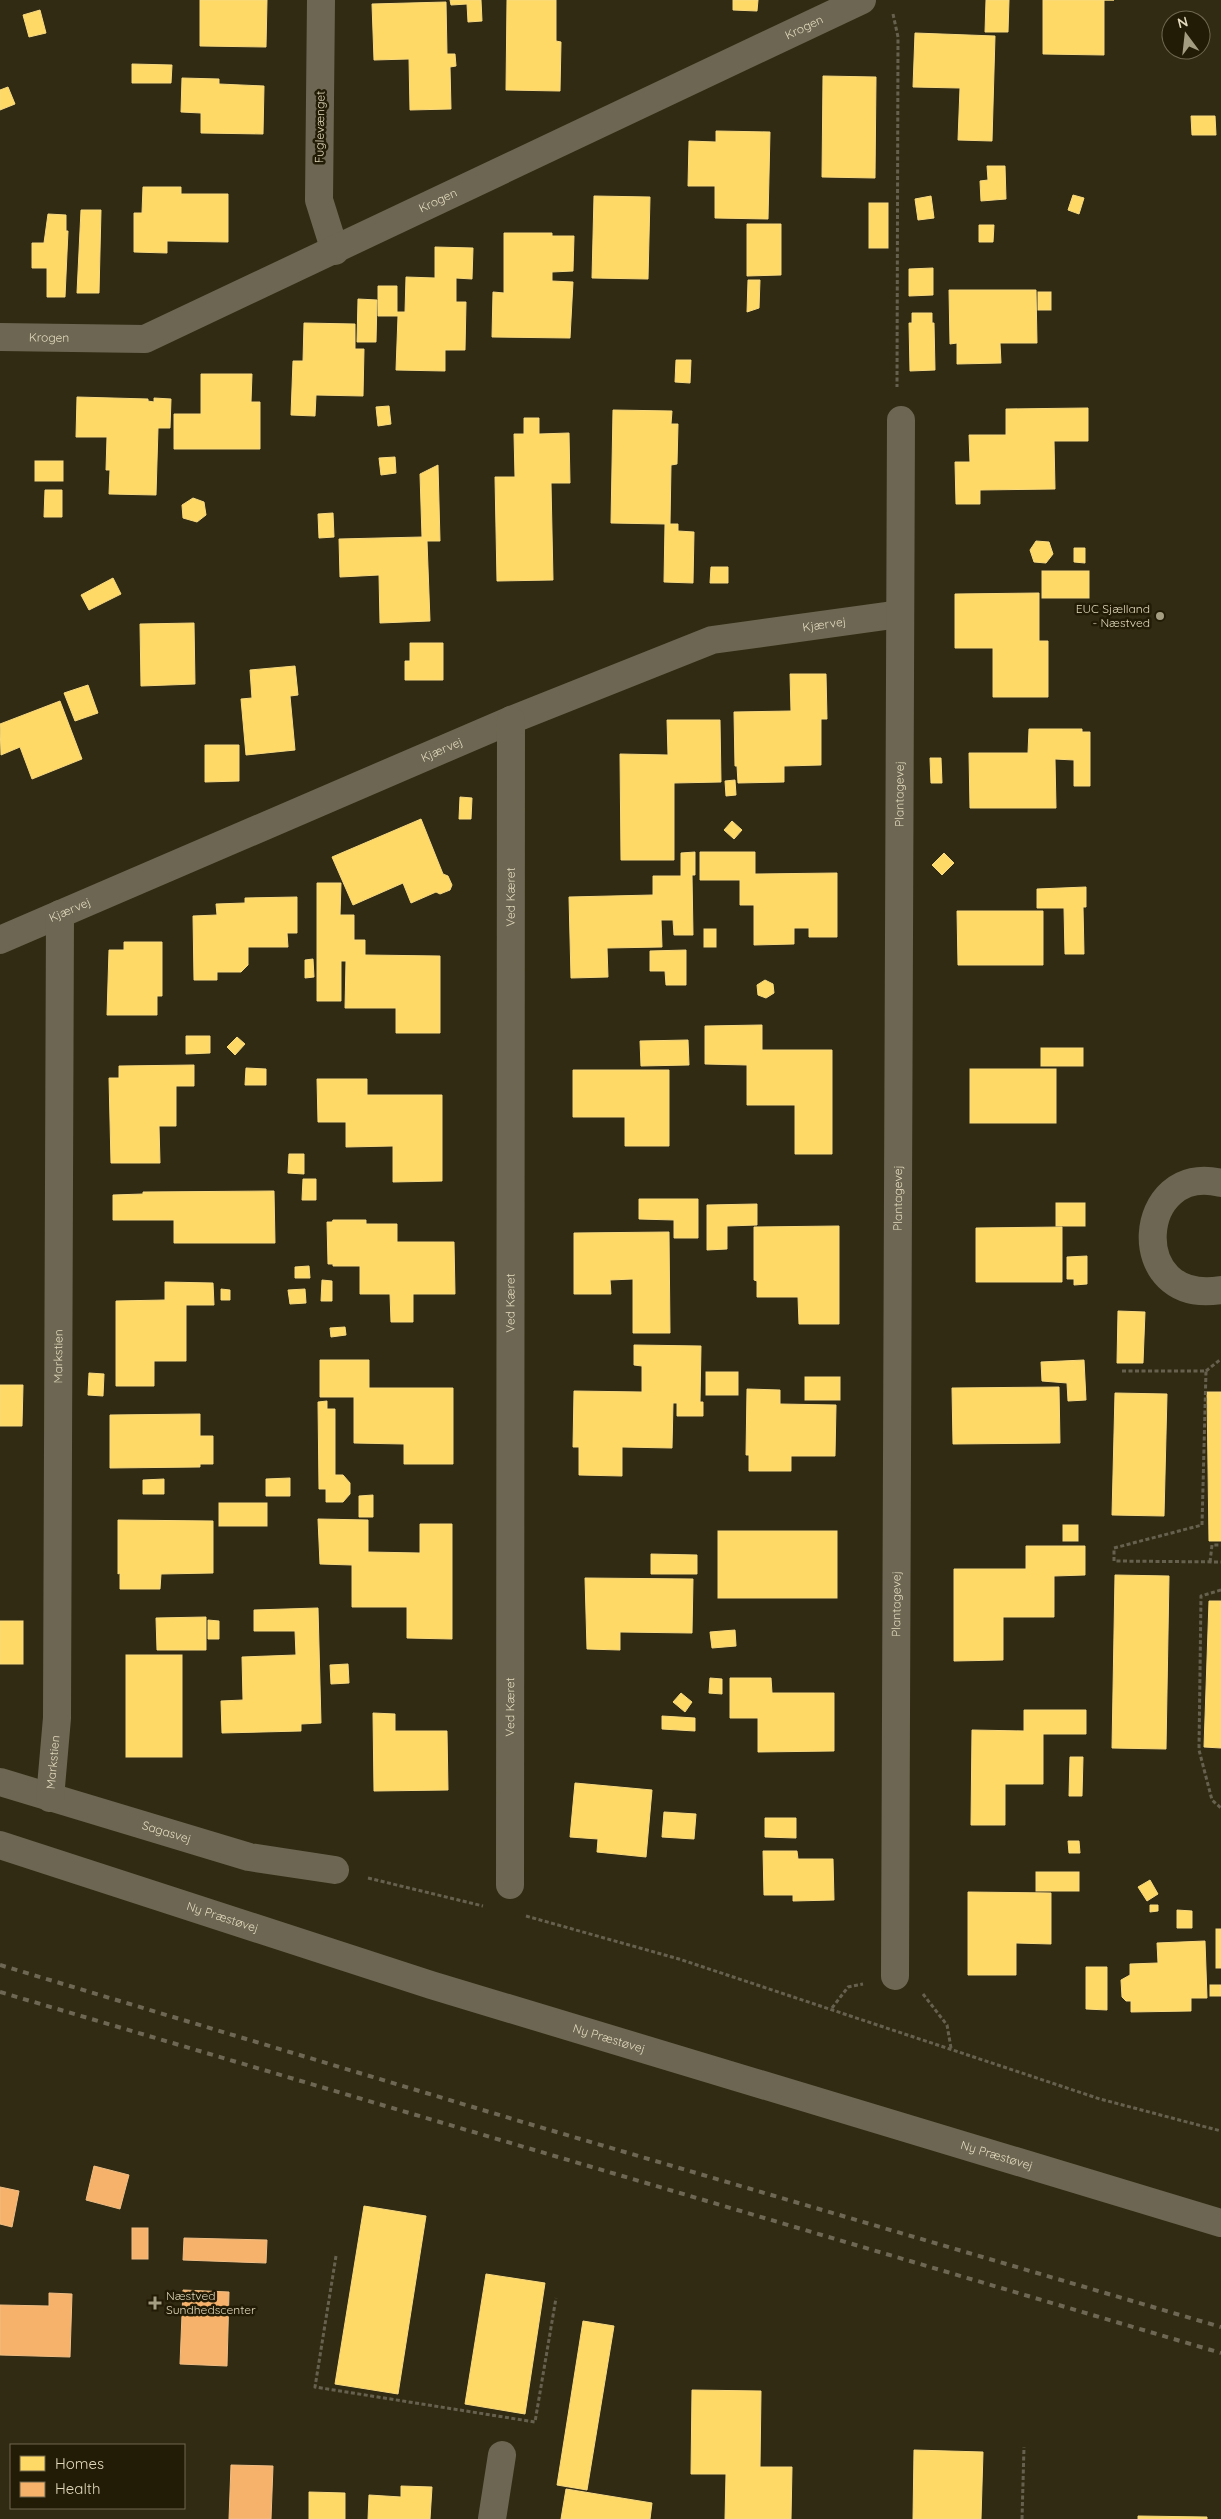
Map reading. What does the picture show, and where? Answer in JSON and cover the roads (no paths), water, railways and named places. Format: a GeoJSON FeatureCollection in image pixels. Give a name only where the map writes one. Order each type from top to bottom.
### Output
{"type":"FeatureCollection","features":[{"type":"Feature","properties":{"kind":"street","name":"Fuglevænget"},"geometry":{"type":"LineString","coordinates":[[321,0],[320,200],[335,251]]}},
{"type":"Feature","properties":{"kind":"street","name":"Krogen"},"geometry":{"type":"LineString","coordinates":[[0,337],[145,339],[335,251],[862,0]]}},
{"type":"Feature","properties":{"kind":"street","name":"Plantagevej"},"geometry":{"type":"LineString","coordinates":[[895,1976],[901,420]]}},
{"type":"Feature","properties":{"kind":"street","name":"Kjærvej"},"geometry":{"type":"LineString","coordinates":[[0,940],[511,720],[712,640],[900,614]]}},
{"type":"Feature","properties":{"kind":"street","name":"Ved Kæret"},"geometry":{"type":"LineString","coordinates":[[510,1885],[511,720]]}},
{"type":"Feature","properties":{"kind":"street","name":"Markstien"},"geometry":{"type":"LineString","coordinates":[[50,1798],[57,1718],[60,914]]}},
{"type":"Feature","properties":{"kind":"street"},"geometry":{"type":"LineString","coordinates":[[1221,1183],[1196,1182],[1180,1188],[1166,1198],[1156,1213],[1151,1229],[1152,1247],[1158,1265],[1171,1280],[1187,1289],[1206,1292],[1221,1290]]}},
{"type":"Feature","properties":{"kind":"street","name":"Sagasvej"},"geometry":{"type":"LineString","coordinates":[[0,1782],[249,1857],[335,1870]]}},
{"type":"Feature","properties":{"kind":"street","name":"Ny Præstøvej"},"geometry":{"type":"LineString","coordinates":[[0,1845],[431,1985],[1221,2222]]}},
{"type":"Feature","properties":{"kind":"street"},"geometry":{"type":"LineString","coordinates":[[492,2519],[502,2455]]}},
{"type":"Feature","properties":{"kind":"railway"},"geometry":{"type":"LineString","coordinates":[[0,1965],[526,2123],[1221,2327]]}},
{"type":"Feature","properties":{"kind":"railway"},"geometry":{"type":"LineString","coordinates":[[0,1992],[1221,2353]]}},
{"type":"Feature","properties":{"kind":"place","name":"EUC Sjælland - Næstved"},"geometry":{"type":"Point","coordinates":[1160,616]}},
{"type":"Feature","properties":{"kind":"place","name":"Næstved Sundhedscenter"},"geometry":{"type":"Point","coordinates":[155,2303]}}]}
